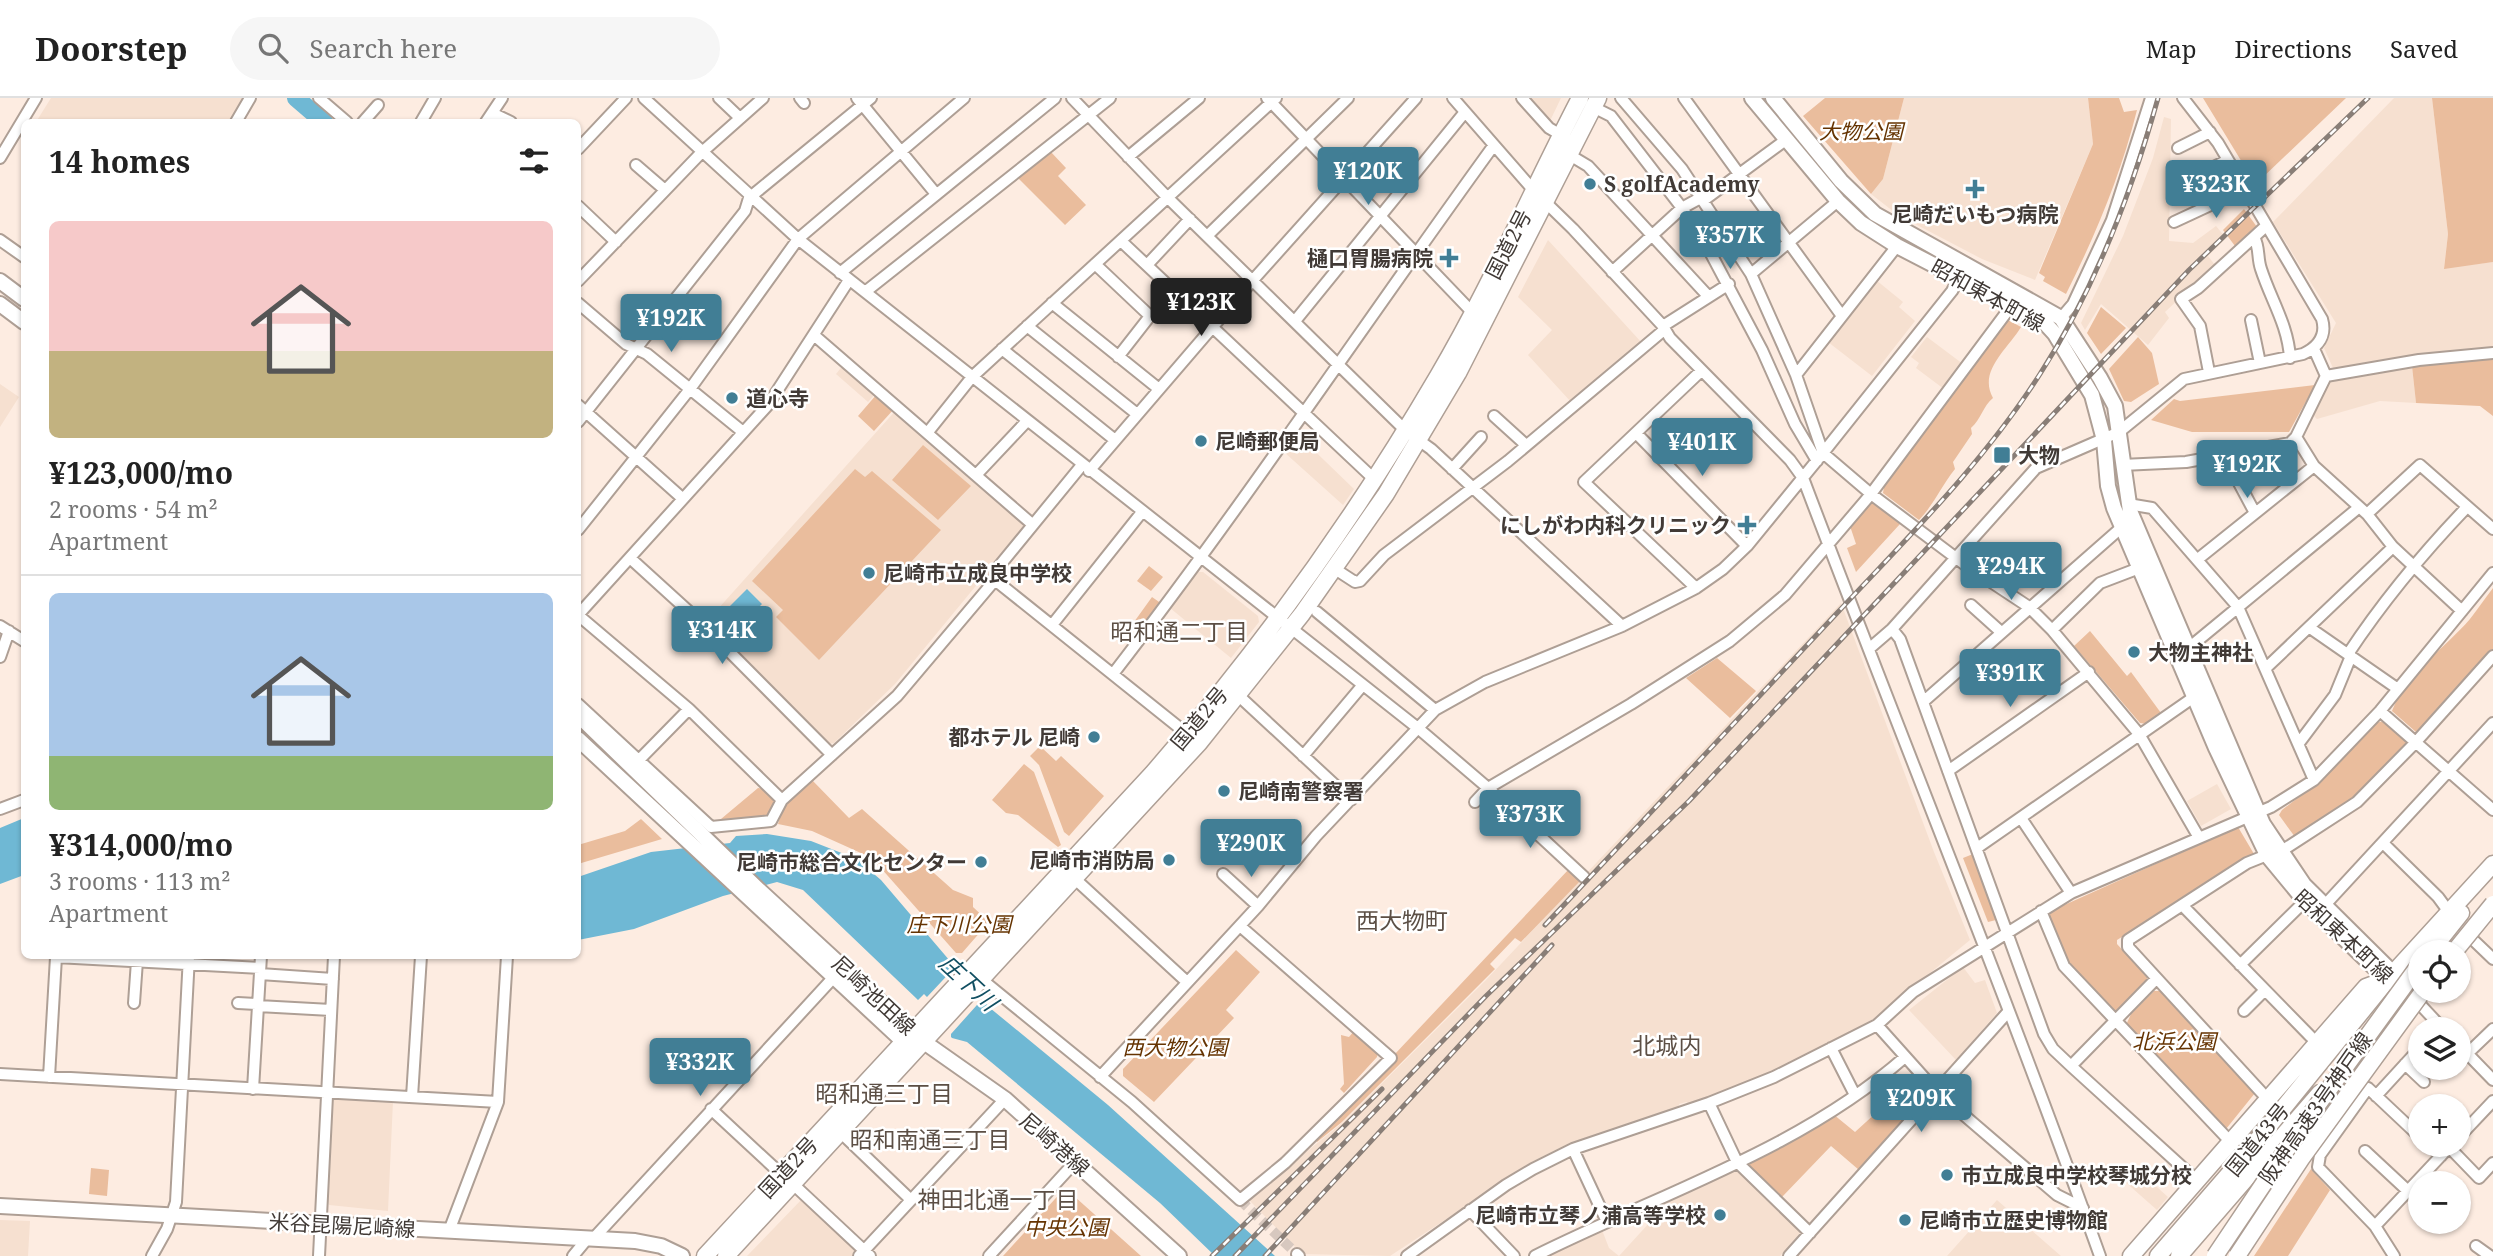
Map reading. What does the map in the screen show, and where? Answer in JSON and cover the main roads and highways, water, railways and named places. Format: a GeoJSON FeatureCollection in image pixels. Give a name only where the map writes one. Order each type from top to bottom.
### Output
{"type":"FeatureCollection","features":[{"type":"Feature","properties":{"kind":"highway","name":"国道2号"},"geometry":{"type":"LineString","coordinates":[[726,1256],[787,1179],[920,1033],[1074,878],[1193,739],[1284,625],[1335,569],[1418,440],[1482,328],[1540,197],[1561,135],[1591,101]]}},
{"type":"Feature","properties":{"kind":"highway","name":"国道2号"},"geometry":{"type":"LineString","coordinates":[[974,980],[1193,739],[1239,696],[1284,625],[1305,584],[1376,480],[1418,440],[1473,313],[1568,154],[1591,101]]}},
{"type":"Feature","properties":{"kind":"highway","name":"国道43号"},"geometry":{"type":"LineString","coordinates":[[2255,1163],[2273,1120],[2391,975],[2493,864]]}},
{"type":"Feature","properties":{"kind":"highway"},"geometry":{"type":"LineString","coordinates":[[2440,940],[2493,874]]}},
{"type":"Feature","properties":{"kind":"highway"},"geometry":{"type":"LineString","coordinates":[[2464,940],[2493,905]]}},
{"type":"Feature","properties":{"kind":"highway"},"geometry":{"type":"LineString","coordinates":[[2463,940],[2493,905]]}},
{"type":"Feature","properties":{"kind":"highway"},"geometry":{"type":"LineString","coordinates":[[2139,1253],[2227,1139],[2261,1101],[2366,987],[2391,975]]}},
{"type":"Feature","properties":{"kind":"highway","name":"阪神高速3号神戸線"},"geometry":{"type":"LineString","coordinates":[[2213,1256],[2381,1014],[2408,979]]}},
{"type":"Feature","properties":{"kind":"highway","name":"国道43号"},"geometry":{"type":"LineString","coordinates":[[2158,1256],[2197,1223],[2255,1163],[2288,1134],[2408,1001]]}},
{"type":"Feature","properties":{"kind":"highway","name":"阪神高速3号神戸線"},"geometry":{"type":"LineString","coordinates":[[2237,1256],[2411,1003]]}},
{"type":"Feature","properties":{"kind":"highway","name":"国道2号"},"geometry":{"type":"LineString","coordinates":[[705,1256],[840,1132],[920,1033]]}},
{"type":"Feature","properties":{"kind":"highway"},"geometry":{"type":"LineString","coordinates":[[2191,1256],[2255,1163]]}},
{"type":"Feature","properties":{"kind":"highway","name":"国道43号"},"geometry":{"type":"LineString","coordinates":[[2179,1256],[2197,1223]]}},
{"type":"Feature","properties":{"kind":"main road","name":"昭和東本町線"},"geometry":{"type":"LineString","coordinates":[[1752,98],[1838,201],[1861,223],[1898,246],[1963,272],[2061,318],[2101,378],[2115,406],[2129,504],[2183,653],[2194,697],[2252,813],[2305,901],[2391,975],[2408,985]]}},
{"type":"Feature","properties":{"kind":"main road","name":"昭和東本町線"},"geometry":{"type":"LineString","coordinates":[[1773,98],[1841,181],[1866,206],[2012,305],[2044,322],[2055,334],[2092,395],[2105,440],[2108,486],[2122,527],[2183,653],[2252,813]]}},
{"type":"Feature","properties":{"kind":"main road"},"geometry":{"type":"LineString","coordinates":[[0,281],[21,297]]}},
{"type":"Feature","properties":{"kind":"main road"},"geometry":{"type":"LineString","coordinates":[[0,304],[21,320]]}},
{"type":"Feature","properties":{"kind":"main road","name":"尼崎池田線"},"geometry":{"type":"LineString","coordinates":[[581,718],[759,890],[920,1033]]}},
{"type":"Feature","properties":{"kind":"main road","name":"尼崎池田線"},"geometry":{"type":"LineString","coordinates":[[581,742],[833,978],[920,1033]]}},
{"type":"Feature","properties":{"kind":"main road","name":"昭和東本町線"},"geometry":{"type":"LineString","coordinates":[[2274,853],[2391,975]]}},
{"type":"Feature","properties":{"kind":"main road","name":"尼崎港線"},"geometry":{"type":"LineString","coordinates":[[920,1033],[1005,1099],[1179,1256]]}},
{"type":"Feature","properties":{"kind":"main road","name":"米谷昆陽尼崎線"},"geometry":{"type":"LineString","coordinates":[[0,1206],[590,1239],[661,1245],[682,1256]]}},
{"type":"Feature","properties":{"kind":"water"},"geometry":{"type":"Polygon","coordinates":[[[747,589],[762,604],[734,632],[719,617],[747,589]]]}},
{"type":"Feature","properties":{"kind":"water"},"geometry":{"type":"Polygon","coordinates":[[[21,819],[21,876],[0,884],[0,828],[21,819]]]}},
{"type":"Feature","properties":{"kind":"water"},"geometry":{"type":"Polygon","coordinates":[[[767,834],[811,841],[862,861],[990,1008],[1108,1105],[1275,1256],[1215,1256],[1160,1203],[967,1042],[952,1038],[917,999],[803,890],[777,882],[723,896],[634,929],[581,939],[581,876],[651,852],[730,843],[736,836],[767,834]]]}},
{"type":"Feature","properties":{"kind":"waterway"},"geometry":{"type":"LineString","coordinates":[[296,98],[320,119]]}},
{"type":"Feature","properties":{"kind":"tunnel"},"geometry":{"type":"LineString","coordinates":[[1240,1200],[1297,1254]]}},
{"type":"Feature","properties":{"kind":"railway"},"geometry":{"type":"LineString","coordinates":[[1545,925],[1918,526],[1995,438],[2040,374],[2078,309],[2123,206],[2158,98]]}},
{"type":"Feature","properties":{"kind":"railway"},"geometry":{"type":"LineString","coordinates":[[1235,1256],[1486,996],[1689,801],[2189,270],[2368,98]]}},
{"type":"Feature","properties":{"kind":"railway"},"geometry":{"type":"LineString","coordinates":[[1265,1256],[1552,945]]}},
{"type":"Feature","properties":{"kind":"railway"},"geometry":{"type":"LineString","coordinates":[[1212,1256],[1382,1089]]}},
{"type":"Feature","properties":{"kind":"place","name":"S golfAcademy"},"geometry":{"type":"Point","coordinates":[1590,184]}},
{"type":"Feature","properties":{"kind":"place","name":"尼崎だいもつ病院"},"geometry":{"type":"Point","coordinates":[1975,189]}},
{"type":"Feature","properties":{"kind":"place","name":"樋口胃腸病院"},"geometry":{"type":"Point","coordinates":[1449,258]}},
{"type":"Feature","properties":{"kind":"place","name":"道心寺"},"geometry":{"type":"Point","coordinates":[732,398]}},
{"type":"Feature","properties":{"kind":"place","name":"尼崎郵便局"},"geometry":{"type":"Point","coordinates":[1201,441]}},
{"type":"Feature","properties":{"kind":"place","name":"大物"},"geometry":{"type":"Point","coordinates":[2002,455]}},
{"type":"Feature","properties":{"kind":"place","name":"にしがわ内科クリニック"},"geometry":{"type":"Point","coordinates":[1747,525]}},
{"type":"Feature","properties":{"kind":"place","name":"尼崎市立成良中学校"},"geometry":{"type":"Point","coordinates":[869,573]}},
{"type":"Feature","properties":{"kind":"place","name":"大物主神社"},"geometry":{"type":"Point","coordinates":[2134,652]}},
{"type":"Feature","properties":{"kind":"place","name":"都ホテル 尼崎"},"geometry":{"type":"Point","coordinates":[1094,737]}},
{"type":"Feature","properties":{"kind":"place","name":"尼崎南警察署"},"geometry":{"type":"Point","coordinates":[1224,791]}},
{"type":"Feature","properties":{"kind":"place","name":"尼崎市消防局"},"geometry":{"type":"Point","coordinates":[1169,860]}},
{"type":"Feature","properties":{"kind":"place","name":"尼崎市総合文化センター"},"geometry":{"type":"Point","coordinates":[981,862]}},
{"type":"Feature","properties":{"kind":"place","name":"市立成良中学校琴城分校"},"geometry":{"type":"Point","coordinates":[1947,1175]}},
{"type":"Feature","properties":{"kind":"place","name":"尼崎市立琴ノ浦高等学校"},"geometry":{"type":"Point","coordinates":[1720,1215]}},
{"type":"Feature","properties":{"kind":"place","name":"尼崎市立歴史博物館"},"geometry":{"type":"Point","coordinates":[1905,1220]}},
{"type":"Feature","properties":{"kind":"district","name":"昭和通二丁目"},"geometry":{"type":"Point","coordinates":[1179,631]}},
{"type":"Feature","properties":{"kind":"district","name":"西大物町"},"geometry":{"type":"Point","coordinates":[1402,920]}},
{"type":"Feature","properties":{"kind":"district","name":"北城内"},"geometry":{"type":"Point","coordinates":[1667,1045]}},
{"type":"Feature","properties":{"kind":"district","name":"昭和通三丁目"},"geometry":{"type":"Point","coordinates":[884,1093]}},
{"type":"Feature","properties":{"kind":"district","name":"昭和南通三丁目"},"geometry":{"type":"Point","coordinates":[930,1139]}},
{"type":"Feature","properties":{"kind":"district","name":"神田北通一丁目"},"geometry":{"type":"Point","coordinates":[998,1199]}},
{"type":"Feature","properties":{"kind":"park label","name":"大物公園"},"geometry":{"type":"Point","coordinates":[1861,131]}},
{"type":"Feature","properties":{"kind":"park label","name":"庄下川公園"},"geometry":{"type":"Point","coordinates":[959,924]}},
{"type":"Feature","properties":{"kind":"park label","name":"北浜公園"},"geometry":{"type":"Point","coordinates":[2174,1041]}},
{"type":"Feature","properties":{"kind":"park label","name":"西大物公園"},"geometry":{"type":"Point","coordinates":[1175,1047]}},
{"type":"Feature","properties":{"kind":"park label","name":"中央公園"},"geometry":{"type":"Point","coordinates":[1066,1227]}},
{"type":"Feature","properties":{"kind":"water label","name":"庄下川"},"geometry":{"type":"Point","coordinates":[969,982]}}]}
